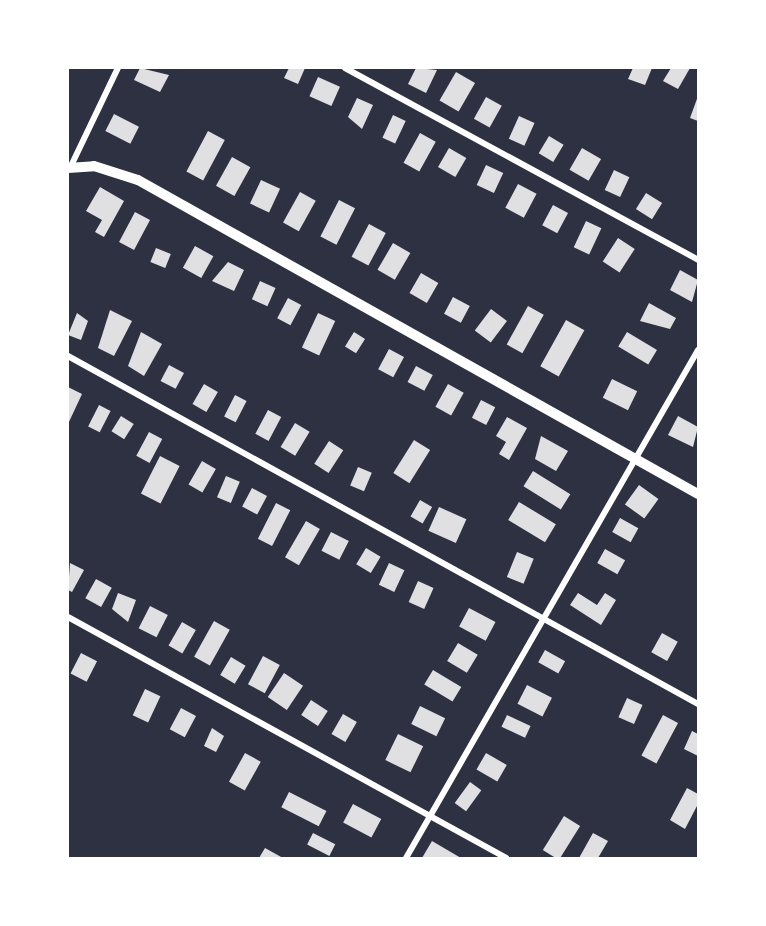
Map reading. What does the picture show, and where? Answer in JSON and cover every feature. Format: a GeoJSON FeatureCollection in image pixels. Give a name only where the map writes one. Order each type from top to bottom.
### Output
{"type":"FeatureCollection","features":[{"type":"Feature","properties":{"kind":"street"},"geometry":{"type":"LineString","coordinates":[[69,168],[118,68]]}},
{"type":"Feature","properties":{"kind":"street"},"geometry":{"type":"LineString","coordinates":[[345,68],[699,260]]}},
{"type":"Feature","properties":{"kind":"street"},"geometry":{"type":"LineString","coordinates":[[69,168],[94,166],[138,180],[699,494]]}},
{"type":"Feature","properties":{"kind":"street"},"geometry":{"type":"LineString","coordinates":[[406,858],[699,350]]}},
{"type":"Feature","properties":{"kind":"street"},"geometry":{"type":"LineString","coordinates":[[68,356],[699,704]]}},
{"type":"Feature","properties":{"kind":"street"},"geometry":{"type":"LineString","coordinates":[[68,617],[506,858]]}},
{"type":"Feature","properties":{"kind":"building"},"geometry":{"type":"Polygon","coordinates":[[[140,68],[169,75],[160,92],[134,80],[140,68]]]}},
{"type":"Feature","properties":{"kind":"building"},"geometry":{"type":"Polygon","coordinates":[[[289,68],[305,68],[298,84],[284,78],[289,68]]]}},
{"type":"Feature","properties":{"kind":"building"},"geometry":{"type":"Polygon","coordinates":[[[416,68],[437,70],[426,93],[408,84],[416,68]]]}},
{"type":"Feature","properties":{"kind":"building"},"geometry":{"type":"Polygon","coordinates":[[[633,68],[652,68],[645,85],[628,79],[633,68]]]}},
{"type":"Feature","properties":{"kind":"building"},"geometry":{"type":"Polygon","coordinates":[[[671,68],[690,68],[678,89],[663,81],[671,68]]]}},
{"type":"Feature","properties":{"kind":"building"},"geometry":{"type":"Polygon","coordinates":[[[456,72],[475,83],[459,112],[440,101],[456,72]]]}},
{"type":"Feature","properties":{"kind":"building"},"geometry":{"type":"Polygon","coordinates":[[[318,77],[340,87],[331,106],[309,96],[318,77]]]}},
{"type":"Feature","properties":{"kind":"building"},"geometry":{"type":"Polygon","coordinates":[[[698,96],[698,121],[690,118],[698,96]]]}},
{"type":"Feature","properties":{"kind":"building"},"geometry":{"type":"Polygon","coordinates":[[[486,97],[502,106],[490,128],[474,119],[486,97]]]}},
{"type":"Feature","properties":{"kind":"building"},"geometry":{"type":"Polygon","coordinates":[[[357,98],[373,105],[362,129],[348,117],[357,98]]]}},
{"type":"Feature","properties":{"kind":"building"},"geometry":{"type":"Polygon","coordinates":[[[114,114],[139,127],[130,144],[105,131],[114,114]]]}},
{"type":"Feature","properties":{"kind":"building"},"geometry":{"type":"Polygon","coordinates":[[[393,115],[406,121],[395,144],[382,138],[393,115]]]}},
{"type":"Feature","properties":{"kind":"building"},"geometry":{"type":"Polygon","coordinates":[[[519,116],[535,123],[524,146],[509,139],[519,116]]]}},
{"type":"Feature","properties":{"kind":"building"},"geometry":{"type":"Polygon","coordinates":[[[208,131],[225,140],[203,181],[186,172],[208,131]]]}},
{"type":"Feature","properties":{"kind":"building"},"geometry":{"type":"Polygon","coordinates":[[[420,133],[436,142],[419,171],[404,163],[420,133]]]}},
{"type":"Feature","properties":{"kind":"building"},"geometry":{"type":"Polygon","coordinates":[[[549,136],[564,145],[553,162],[539,153],[549,136]]]}},
{"type":"Feature","properties":{"kind":"building"},"geometry":{"type":"Polygon","coordinates":[[[449,148],[466,158],[455,177],[438,167],[449,148]]]}},
{"type":"Feature","properties":{"kind":"building"},"geometry":{"type":"Polygon","coordinates":[[[582,148],[601,159],[589,181],[570,170],[582,148]]]}},
{"type":"Feature","properties":{"kind":"building"},"geometry":{"type":"Polygon","coordinates":[[[232,157],[250,167],[234,196],[216,186],[232,157]]]}},
{"type":"Feature","properties":{"kind":"building"},"geometry":{"type":"Polygon","coordinates":[[[486,165],[503,173],[494,193],[477,185],[486,165]]]}},
{"type":"Feature","properties":{"kind":"building"},"geometry":{"type":"Polygon","coordinates":[[[614,170],[629,177],[620,197],[605,190],[614,170]]]}},
{"type":"Feature","properties":{"kind":"building"},"geometry":{"type":"Polygon","coordinates":[[[261,180],[280,189],[269,212],[250,204],[261,180]]]}},
{"type":"Feature","properties":{"kind":"building"},"geometry":{"type":"Polygon","coordinates":[[[518,184],[537,194],[524,218],[505,208],[518,184]]]}},
{"type":"Feature","properties":{"kind":"building"},"geometry":{"type":"Polygon","coordinates":[[[100,187],[124,201],[104,237],[95,232],[102,220],[86,211],[100,187]]]}},
{"type":"Feature","properties":{"kind":"building"},"geometry":{"type":"Polygon","coordinates":[[[300,192],[316,201],[299,231],[283,223],[300,192]]]}},
{"type":"Feature","properties":{"kind":"building"},"geometry":{"type":"Polygon","coordinates":[[[646,193],[662,203],[652,219],[636,209],[646,193]]]}},
{"type":"Feature","properties":{"kind":"building"},"geometry":{"type":"Polygon","coordinates":[[[339,200],[355,208],[336,245],[320,237],[339,200]]]}},
{"type":"Feature","properties":{"kind":"building"},"geometry":{"type":"Polygon","coordinates":[[[553,205],[568,213],[557,233],[542,225],[553,205]]]}},
{"type":"Feature","properties":{"kind":"building"},"geometry":{"type":"Polygon","coordinates":[[[135,212],[150,220],[134,250],[119,242],[135,212]]]}},
{"type":"Feature","properties":{"kind":"building"},"geometry":{"type":"Polygon","coordinates":[[[586,221],[601,228],[589,254],[574,247],[586,221]]]}},
{"type":"Feature","properties":{"kind":"building"},"geometry":{"type":"Polygon","coordinates":[[[369,224],[386,233],[368,266],[352,257],[369,224]]]}},
{"type":"Feature","properties":{"kind":"building"},"geometry":{"type":"Polygon","coordinates":[[[618,238],[635,249],[620,272],[603,261],[618,238]]]}},
{"type":"Feature","properties":{"kind":"building"},"geometry":{"type":"Polygon","coordinates":[[[393,243],[410,253],[395,280],[378,270],[393,243]]]}},
{"type":"Feature","properties":{"kind":"building"},"geometry":{"type":"Polygon","coordinates":[[[195,246],[213,256],[201,278],[183,268],[195,246]]]}},
{"type":"Feature","properties":{"kind":"building"},"geometry":{"type":"Polygon","coordinates":[[[156,248],[171,254],[165,268],[150,262],[156,248]]]}},
{"type":"Feature","properties":{"kind":"building"},"geometry":{"type":"Polygon","coordinates":[[[228,262],[244,270],[234,291],[212,281],[228,262]]]}},
{"type":"Feature","properties":{"kind":"building"},"geometry":{"type":"Polygon","coordinates":[[[680,270],[698,280],[692,302],[670,290],[680,270]]]}},
{"type":"Feature","properties":{"kind":"building"},"geometry":{"type":"Polygon","coordinates":[[[421,273],[438,283],[427,303],[410,293],[421,273]]]}},
{"type":"Feature","properties":{"kind":"building"},"geometry":{"type":"Polygon","coordinates":[[[260,281],[276,288],[267,306],[252,299],[260,281]]]}},
{"type":"Feature","properties":{"kind":"building"},"geometry":{"type":"Polygon","coordinates":[[[453,297],[470,306],[461,323],[444,314],[453,297]]]}},
{"type":"Feature","properties":{"kind":"building"},"geometry":{"type":"Polygon","coordinates":[[[288,298],[301,305],[290,325],[277,318],[288,298]]]}},
{"type":"Feature","properties":{"kind":"building"},"geometry":{"type":"Polygon","coordinates":[[[649,303],[676,318],[670,329],[640,321],[649,303]]]}},
{"type":"Feature","properties":{"kind":"building"},"geometry":{"type":"Polygon","coordinates":[[[528,306],[544,315],[522,353],[507,344],[528,306]]]}},
{"type":"Feature","properties":{"kind":"building"},"geometry":{"type":"Polygon","coordinates":[[[491,309],[507,321],[491,343],[475,331],[491,309]]]}},
{"type":"Feature","properties":{"kind":"building"},"geometry":{"type":"Polygon","coordinates":[[[110,310],[132,321],[114,356],[98,348],[110,310]]]}},
{"type":"Feature","properties":{"kind":"building"},"geometry":{"type":"Polygon","coordinates":[[[77,313],[88,321],[81,340],[68,335],[77,313]]]}},
{"type":"Feature","properties":{"kind":"building"},"geometry":{"type":"Polygon","coordinates":[[[318,313],[335,321],[319,355],[302,347],[318,313]]]}},
{"type":"Feature","properties":{"kind":"building"},"geometry":{"type":"Polygon","coordinates":[[[566,320],[584,330],[559,377],[540,366],[566,320]]]}},
{"type":"Feature","properties":{"kind":"building"},"geometry":{"type":"Polygon","coordinates":[[[141,332],[162,344],[144,376],[128,366],[141,332]]]}},
{"type":"Feature","properties":{"kind":"building"},"geometry":{"type":"Polygon","coordinates":[[[354,332],[365,339],[356,353],[345,346],[354,332]]]}},
{"type":"Feature","properties":{"kind":"building"},"geometry":{"type":"Polygon","coordinates":[[[627,332],[657,350],[648,365],[618,347],[627,332]]]}},
{"type":"Feature","properties":{"kind":"building"},"geometry":{"type":"Polygon","coordinates":[[[389,349],[404,357],[393,377],[378,369],[389,349]]]}},
{"type":"Feature","properties":{"kind":"building"},"geometry":{"type":"Polygon","coordinates":[[[169,365],[184,373],[176,389],[161,381],[169,365]]]}},
{"type":"Feature","properties":{"kind":"building"},"geometry":{"type":"Polygon","coordinates":[[[416,366],[433,375],[424,391],[408,382],[416,366]]]}},
{"type":"Feature","properties":{"kind":"building"},"geometry":{"type":"Polygon","coordinates":[[[612,379],[637,391],[628,410],[603,398],[612,379]]]}},
{"type":"Feature","properties":{"kind":"building"},"geometry":{"type":"Polygon","coordinates":[[[204,384],[218,392],[206,412],[192,404],[204,384]]]}},
{"type":"Feature","properties":{"kind":"building"},"geometry":{"type":"Polygon","coordinates":[[[448,384],[464,393],[451,415],[435,407],[448,384]]]}},
{"type":"Feature","properties":{"kind":"building"},"geometry":{"type":"Polygon","coordinates":[[[68,387],[82,394],[68,424],[68,387]]]}},
{"type":"Feature","properties":{"kind":"building"},"geometry":{"type":"Polygon","coordinates":[[[235,395],[247,401],[236,422],[224,416],[235,395]]]}},
{"type":"Feature","properties":{"kind":"building"},"geometry":{"type":"Polygon","coordinates":[[[481,400],[495,407],[486,425],[472,418],[481,400]]]}},
{"type":"Feature","properties":{"kind":"building"},"geometry":{"type":"Polygon","coordinates":[[[99,405],[111,411],[100,432],[88,426],[99,405]]]}},
{"type":"Feature","properties":{"kind":"building"},"geometry":{"type":"Polygon","coordinates":[[[268,410],[281,417],[269,441],[255,434],[268,410]]]}},
{"type":"Feature","properties":{"kind":"building"},"geometry":{"type":"Polygon","coordinates":[[[121,416],[134,424],[124,439],[111,431],[121,416]]]}},
{"type":"Feature","properties":{"kind":"building"},"geometry":{"type":"Polygon","coordinates":[[[678,416],[698,427],[693,447],[668,435],[678,416]]]}},
{"type":"Feature","properties":{"kind":"building"},"geometry":{"type":"Polygon","coordinates":[[[507,417],[527,428],[509,460],[499,454],[506,442],[496,436],[507,417]]]}},
{"type":"Feature","properties":{"kind":"building"},"geometry":{"type":"Polygon","coordinates":[[[295,423],[310,432],[295,456],[281,447],[295,423]]]}},
{"type":"Feature","properties":{"kind":"building"},"geometry":{"type":"Polygon","coordinates":[[[149,432],[162,439],[150,463],[136,456],[149,432]]]}},
{"type":"Feature","properties":{"kind":"building"},"geometry":{"type":"Polygon","coordinates":[[[541,436],[568,451],[556,471],[535,459],[541,436]]]}},
{"type":"Feature","properties":{"kind":"building"},"geometry":{"type":"Polygon","coordinates":[[[414,440],[430,450],[409,483],[393,473],[414,440]]]}},
{"type":"Feature","properties":{"kind":"building"},"geometry":{"type":"Polygon","coordinates":[[[329,441],[343,450],[329,473],[314,464],[329,441]]]}},
{"type":"Feature","properties":{"kind":"building"},"geometry":{"type":"Polygon","coordinates":[[[160,456],[180,466],[161,503],[141,493],[160,456]]]}},
{"type":"Feature","properties":{"kind":"building"},"geometry":{"type":"Polygon","coordinates":[[[202,461],[216,469],[202,492],[188,484],[202,461]]]}},
{"type":"Feature","properties":{"kind":"building"},"geometry":{"type":"Polygon","coordinates":[[[358,467],[372,473],[364,491],[350,485],[358,467]]]}},
{"type":"Feature","properties":{"kind":"building"},"geometry":{"type":"Polygon","coordinates":[[[533,471],[570,494],[561,510],[523,486],[533,471]]]}},
{"type":"Feature","properties":{"kind":"building"},"geometry":{"type":"Polygon","coordinates":[[[226,476],[240,482],[231,503],[217,497],[226,476]]]}},
{"type":"Feature","properties":{"kind":"building"},"geometry":{"type":"Polygon","coordinates":[[[639,485],[658,499],[644,519],[625,504],[639,485]]]}},
{"type":"Feature","properties":{"kind":"building"},"geometry":{"type":"Polygon","coordinates":[[[252,488],[267,496],[257,515],[242,507],[252,488]]]}},
{"type":"Feature","properties":{"kind":"building"},"geometry":{"type":"Polygon","coordinates":[[[420,500],[432,507],[423,523],[411,516],[420,500]]]}},
{"type":"Feature","properties":{"kind":"building"},"geometry":{"type":"Polygon","coordinates":[[[519,502],[556,524],[545,542],[508,520],[519,502]]]}},
{"type":"Feature","properties":{"kind":"building"},"geometry":{"type":"Polygon","coordinates":[[[276,503],[290,510],[272,546],[258,539],[276,503]]]}},
{"type":"Feature","properties":{"kind":"building"},"geometry":{"type":"Polygon","coordinates":[[[439,507],[466,519],[456,543],[428,531],[439,507]]]}},
{"type":"Feature","properties":{"kind":"building"},"geometry":{"type":"Polygon","coordinates":[[[620,518],[638,528],[631,542],[612,532],[620,518]]]}},
{"type":"Feature","properties":{"kind":"building"},"geometry":{"type":"Polygon","coordinates":[[[306,521],[320,529],[299,565],[285,557],[306,521]]]}},
{"type":"Feature","properties":{"kind":"building"},"geometry":{"type":"Polygon","coordinates":[[[331,532],[349,541],[339,560],[321,551],[331,532]]]}},
{"type":"Feature","properties":{"kind":"building"},"geometry":{"type":"Polygon","coordinates":[[[366,548],[381,557],[371,573],[356,564],[366,548]]]}},
{"type":"Feature","properties":{"kind":"building"},"geometry":{"type":"Polygon","coordinates":[[[605,549],[625,560],[617,574],[597,563],[605,549]]]}},
{"type":"Feature","properties":{"kind":"building"},"geometry":{"type":"Polygon","coordinates":[[[517,552],[534,559],[524,584],[507,577],[517,552]]]}},
{"type":"Feature","properties":{"kind":"building"},"geometry":{"type":"Polygon","coordinates":[[[70,563],[84,570],[72,592],[68,590],[70,563]]]}},
{"type":"Feature","properties":{"kind":"building"},"geometry":{"type":"Polygon","coordinates":[[[389,563],[404,570],[394,592],[379,585],[389,563]]]}},
{"type":"Feature","properties":{"kind":"building"},"geometry":{"type":"Polygon","coordinates":[[[96,579],[112,588],[101,607],[85,598],[96,579]]]}},
{"type":"Feature","properties":{"kind":"building"},"geometry":{"type":"Polygon","coordinates":[[[418,581],[434,588],[424,609],[409,602],[418,581]]]}},
{"type":"Feature","properties":{"kind":"building"},"geometry":{"type":"Polygon","coordinates":[[[118,593],[136,600],[128,622],[112,609],[118,593]]]}},
{"type":"Feature","properties":{"kind":"building"},"geometry":{"type":"Polygon","coordinates":[[[578,593],[597,605],[605,593],[616,600],[601,625],[570,605],[578,593]]]}},
{"type":"Feature","properties":{"kind":"building"},"geometry":{"type":"Polygon","coordinates":[[[150,606],[168,615],[156,637],[139,628],[150,606]]]}},
{"type":"Feature","properties":{"kind":"building"},"geometry":{"type":"Polygon","coordinates":[[[469,608],[495,622],[486,641],[459,627],[469,608]]]}},
{"type":"Feature","properties":{"kind":"building"},"geometry":{"type":"Polygon","coordinates":[[[214,621],[230,630],[210,666],[194,657],[214,621]]]}},
{"type":"Feature","properties":{"kind":"building"},"geometry":{"type":"Polygon","coordinates":[[[182,622],[196,630],[182,653],[168,645],[182,622]]]}},
{"type":"Feature","properties":{"kind":"building"},"geometry":{"type":"Polygon","coordinates":[[[662,633],[678,642],[667,661],[651,652],[662,633]]]}},
{"type":"Feature","properties":{"kind":"building"},"geometry":{"type":"Polygon","coordinates":[[[458,643],[478,655],[467,673],[447,661],[458,643]]]}},
{"type":"Feature","properties":{"kind":"building"},"geometry":{"type":"Polygon","coordinates":[[[545,650],[565,661],[558,673],[538,662],[545,650]]]}},
{"type":"Feature","properties":{"kind":"building"},"geometry":{"type":"Polygon","coordinates":[[[81,653],[97,661],[87,682],[71,673],[81,653]]]}},
{"type":"Feature","properties":{"kind":"building"},"geometry":{"type":"Polygon","coordinates":[[[263,656],[280,665],[265,693],[248,684],[263,656]]]}},
{"type":"Feature","properties":{"kind":"building"},"geometry":{"type":"Polygon","coordinates":[[[231,657],[246,666],[235,684],[220,675],[231,657]]]}},
{"type":"Feature","properties":{"kind":"building"},"geometry":{"type":"Polygon","coordinates":[[[433,670],[461,687],[453,702],[424,685],[433,670]]]}},
{"type":"Feature","properties":{"kind":"building"},"geometry":{"type":"Polygon","coordinates":[[[284,673],[303,686],[287,710],[268,697],[284,673]]]}},
{"type":"Feature","properties":{"kind":"building"},"geometry":{"type":"Polygon","coordinates":[[[527,685],[552,698],[542,716],[517,704],[527,685]]]}},
{"type":"Feature","properties":{"kind":"building"},"geometry":{"type":"Polygon","coordinates":[[[145,689],[160,696],[148,722],[133,715],[145,689]]]}},
{"type":"Feature","properties":{"kind":"building"},"geometry":{"type":"Polygon","coordinates":[[[627,698],[643,705],[634,724],[618,717],[627,698]]]}},
{"type":"Feature","properties":{"kind":"building"},"geometry":{"type":"Polygon","coordinates":[[[311,700],[328,711],[318,726],[301,715],[311,700]]]}},
{"type":"Feature","properties":{"kind":"building"},"geometry":{"type":"Polygon","coordinates":[[[420,706],[445,718],[436,736],[411,724],[420,706]]]}},
{"type":"Feature","properties":{"kind":"building"},"geometry":{"type":"Polygon","coordinates":[[[181,708],[196,716],[185,737],[170,729],[181,708]]]}},
{"type":"Feature","properties":{"kind":"building"},"geometry":{"type":"Polygon","coordinates":[[[343,714],[357,722],[345,742],[332,734],[343,714]]]}},
{"type":"Feature","properties":{"kind":"building"},"geometry":{"type":"Polygon","coordinates":[[[507,715],[531,726],[525,738],[502,727],[507,715]]]}},
{"type":"Feature","properties":{"kind":"building"},"geometry":{"type":"Polygon","coordinates":[[[663,715],[678,723],[656,764],[641,756],[663,715]]]}},
{"type":"Feature","properties":{"kind":"building"},"geometry":{"type":"Polygon","coordinates":[[[212,728],[224,736],[216,752],[204,746],[212,728]]]}},
{"type":"Feature","properties":{"kind":"building"},"geometry":{"type":"Polygon","coordinates":[[[692,731],[698,734],[698,756],[684,749],[692,731]]]}},
{"type":"Feature","properties":{"kind":"building"},"geometry":{"type":"Polygon","coordinates":[[[398,734],[423,746],[410,772],[385,760],[398,734]]]}},
{"type":"Feature","properties":{"kind":"building"},"geometry":{"type":"Polygon","coordinates":[[[245,753],[261,762],[245,791],[229,782],[245,753]]]}},
{"type":"Feature","properties":{"kind":"building"},"geometry":{"type":"Polygon","coordinates":[[[486,753],[507,765],[497,781],[476,769],[486,753]]]}},
{"type":"Feature","properties":{"kind":"building"},"geometry":{"type":"Polygon","coordinates":[[[470,782],[481,790],[466,811],[455,803],[470,782]]]}},
{"type":"Feature","properties":{"kind":"building"},"geometry":{"type":"Polygon","coordinates":[[[687,788],[698,794],[698,804],[685,829],[670,820],[687,788]]]}},
{"type":"Feature","properties":{"kind":"building"},"geometry":{"type":"Polygon","coordinates":[[[289,792],[326,811],[319,826],[281,807],[289,792]]]}},
{"type":"Feature","properties":{"kind":"building"},"geometry":{"type":"Polygon","coordinates":[[[353,804],[381,819],[371,838],[343,823],[353,804]]]}},
{"type":"Feature","properties":{"kind":"building"},"geometry":{"type":"Polygon","coordinates":[[[564,816],[580,826],[560,858],[556,858],[543,850],[564,816]]]}},
{"type":"Feature","properties":{"kind":"building"},"geometry":{"type":"Polygon","coordinates":[[[313,833],[335,844],[329,856],[307,845],[313,833]]]}},
{"type":"Feature","properties":{"kind":"building"},"geometry":{"type":"Polygon","coordinates":[[[593,833],[608,841],[598,858],[579,858],[593,833]]]}},
{"type":"Feature","properties":{"kind":"building"},"geometry":{"type":"Polygon","coordinates":[[[432,841],[461,858],[422,858],[432,841]]]}},
{"type":"Feature","properties":{"kind":"building"},"geometry":{"type":"Polygon","coordinates":[[[265,848],[283,858],[259,858],[265,848]]]}}]}
